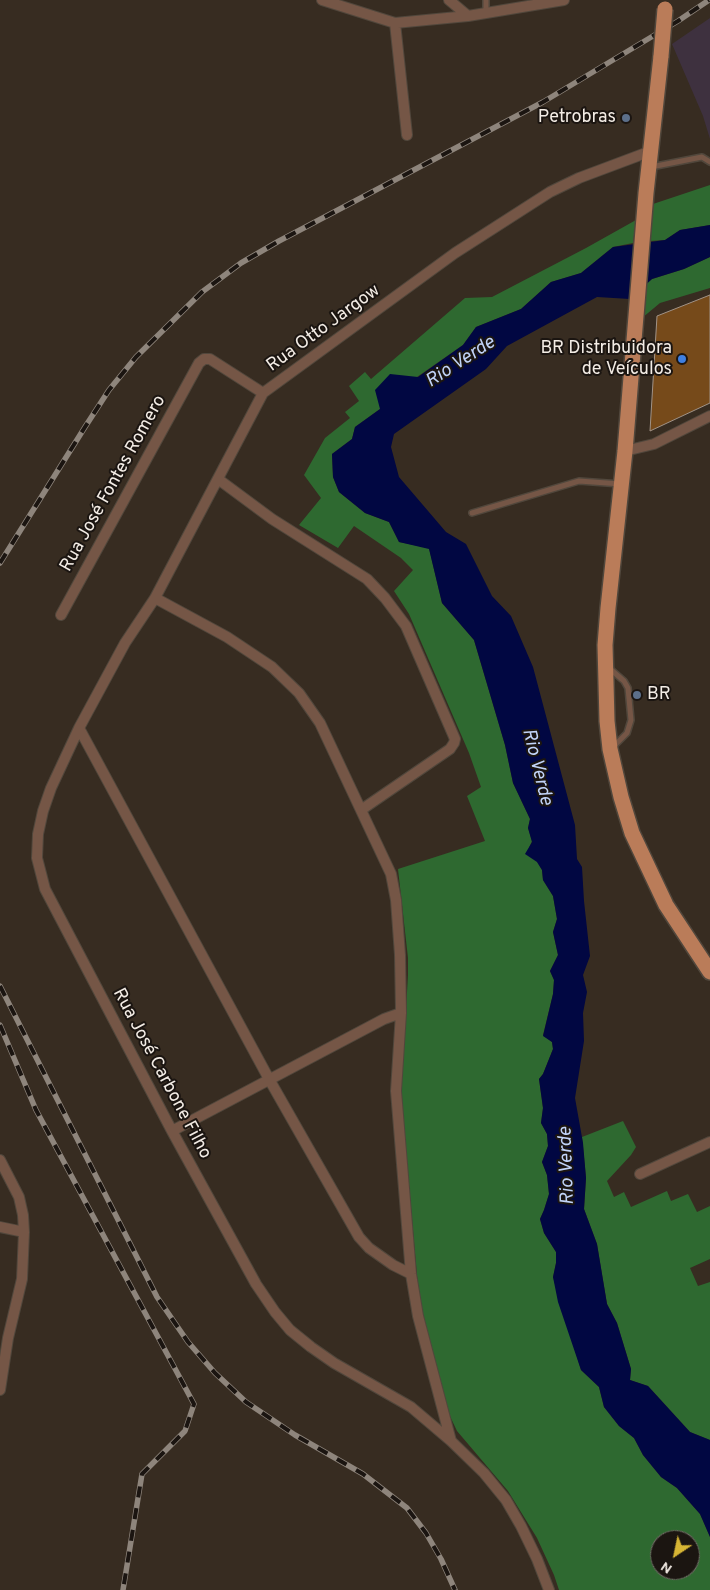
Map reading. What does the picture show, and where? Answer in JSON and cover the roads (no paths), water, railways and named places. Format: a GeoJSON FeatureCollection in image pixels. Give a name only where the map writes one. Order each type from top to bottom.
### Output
{"type":"FeatureCollection","features":[{"type":"Feature","properties":{"kind":"main road"},"geometry":{"type":"LineString","coordinates":[[665,4],[646,193],[625,451],[608,608],[605,665],[607,721],[610,749],[621,797],[632,833],[666,905],[710,972]]}},
{"type":"Feature","properties":{"kind":"street"},"geometry":{"type":"LineString","coordinates":[[322,0],[395,23],[468,16],[564,0]]}},
{"type":"Feature","properties":{"kind":"street"},"geometry":{"type":"LineString","coordinates":[[449,0],[468,16]]}},
{"type":"Feature","properties":{"kind":"street"},"geometry":{"type":"LineString","coordinates":[[395,23],[407,135]]}},
{"type":"Feature","properties":{"kind":"street","name":"Rua Otto Jargow"},"geometry":{"type":"LineString","coordinates":[[125,642],[155,598],[263,393],[455,253],[550,192],[579,178],[651,151]]}},
{"type":"Feature","properties":{"kind":"street","name":"Rua José Fontes Romero"},"geometry":{"type":"LineString","coordinates":[[61,616],[198,366],[207,353]]}},
{"type":"Feature","properties":{"kind":"street"},"geometry":{"type":"LineString","coordinates":[[198,366],[204,359],[210,359],[263,393]]}},
{"type":"Feature","properties":{"kind":"street"},"geometry":{"type":"LineString","coordinates":[[625,451],[654,444],[710,416]]}},
{"type":"Feature","properties":{"kind":"street"},"geometry":{"type":"LineString","coordinates":[[218,479],[272,519],[367,579],[385,598],[406,626],[454,739],[454,743],[450,749],[361,810]]}},
{"type":"Feature","properties":{"kind":"street","name":"Rua José Carbone Filho"},"geometry":{"type":"LineString","coordinates":[[155,598],[226,637],[272,667],[299,693],[320,723],[390,874],[396,900],[400,955],[401,1013],[396,1091],[411,1274],[418,1316],[452,1441]]}},
{"type":"Feature","properties":{"kind":"street","name":"Rua José Carbone Filho"},"geometry":{"type":"LineString","coordinates":[[125,642],[79,728],[50,788],[38,834],[37,858],[45,888],[172,1132],[256,1284],[274,1312],[290,1330],[334,1363],[411,1407],[452,1441],[484,1473],[506,1500],[537,1558],[549,1590]]}},
{"type":"Feature","properties":{"kind":"street"},"geometry":{"type":"LineString","coordinates":[[79,728],[269,1079],[359,1237],[369,1248],[393,1266],[411,1274]]}},
{"type":"Feature","properties":{"kind":"street"},"geometry":{"type":"LineString","coordinates":[[172,1132],[384,1019],[401,1013]]}},
{"type":"Feature","properties":{"kind":"street"},"geometry":{"type":"LineString","coordinates":[[640,1174],[710,1142]]}},
{"type":"Feature","properties":{"kind":"street"},"geometry":{"type":"LineString","coordinates":[[0,1160],[19,1197],[24,1215],[22,1279],[4,1338],[0,1390]]}},
{"type":"Feature","properties":{"kind":"street"},"geometry":{"type":"LineString","coordinates":[[0,1227],[24,1232]]}},
{"type":"Feature","properties":{"kind":"lane"},"geometry":{"type":"LineString","coordinates":[[486,0],[486,13]]}},
{"type":"Feature","properties":{"kind":"lane"},"geometry":{"type":"LineString","coordinates":[[650,168],[702,157],[710,162]]}},
{"type":"Feature","properties":{"kind":"lane"},"geometry":{"type":"LineString","coordinates":[[472,513],[579,481],[621,484]]}},
{"type":"Feature","properties":{"kind":"lane"},"geometry":{"type":"LineString","coordinates":[[605,665],[624,681],[628,688],[632,720],[624,738],[610,749]]}},
{"type":"Feature","properties":{"kind":"water","name":"Rio Verde"},"geometry":{"type":"Polygon","coordinates":[[[710,225],[710,257],[684,269],[652,279],[630,299],[597,297],[507,346],[486,369],[394,434],[391,447],[399,477],[446,532],[466,544],[492,596],[511,616],[533,667],[575,825],[577,859],[582,867],[590,956],[583,975],[587,992],[583,1013],[584,1041],[575,1098],[583,1143],[586,1178],[584,1209],[597,1244],[607,1304],[617,1323],[631,1369],[630,1380],[648,1386],[690,1432],[710,1440],[710,1537],[700,1514],[677,1488],[661,1477],[643,1455],[634,1438],[619,1426],[604,1407],[599,1387],[581,1370],[558,1302],[553,1277],[556,1252],[544,1233],[540,1219],[549,1194],[547,1175],[542,1162],[548,1146],[547,1134],[541,1123],[543,1108],[539,1079],[543,1074],[553,1049],[552,1042],[543,1036],[553,994],[554,980],[550,971],[558,955],[553,932],[557,919],[553,896],[543,880],[542,870],[537,862],[525,854],[532,842],[528,828],[530,819],[513,783],[505,745],[474,640],[442,603],[429,549],[399,542],[389,522],[365,513],[339,492],[333,477],[332,454],[352,439],[355,427],[380,409],[375,390],[390,374],[418,377],[463,345],[476,327],[521,309],[551,282],[581,273],[613,247],[665,240],[680,230],[710,225]]]}},
{"type":"Feature","properties":{"kind":"railway"},"geometry":{"type":"LineString","coordinates":[[0,563],[109,390],[136,357],[202,292],[241,263],[279,241],[543,102],[678,21],[709,0]]}},
{"type":"Feature","properties":{"kind":"railway"},"geometry":{"type":"LineString","coordinates":[[0,986],[157,1297],[188,1342],[215,1373],[246,1402],[295,1435],[363,1474],[407,1508],[426,1533],[441,1559],[455,1590]]}},
{"type":"Feature","properties":{"kind":"railway"},"geometry":{"type":"LineString","coordinates":[[0,1025],[36,1110],[194,1404],[185,1431],[142,1474],[123,1590]]}},
{"type":"Feature","properties":{"kind":"place","name":"Petrobras"},"geometry":{"type":"Point","coordinates":[626,118]}},
{"type":"Feature","properties":{"kind":"place","name":"BR Distribuidora de Veículos"},"geometry":{"type":"Point","coordinates":[682,359]}},
{"type":"Feature","properties":{"kind":"place","name":"BR"},"geometry":{"type":"Point","coordinates":[637,695]}}]}
